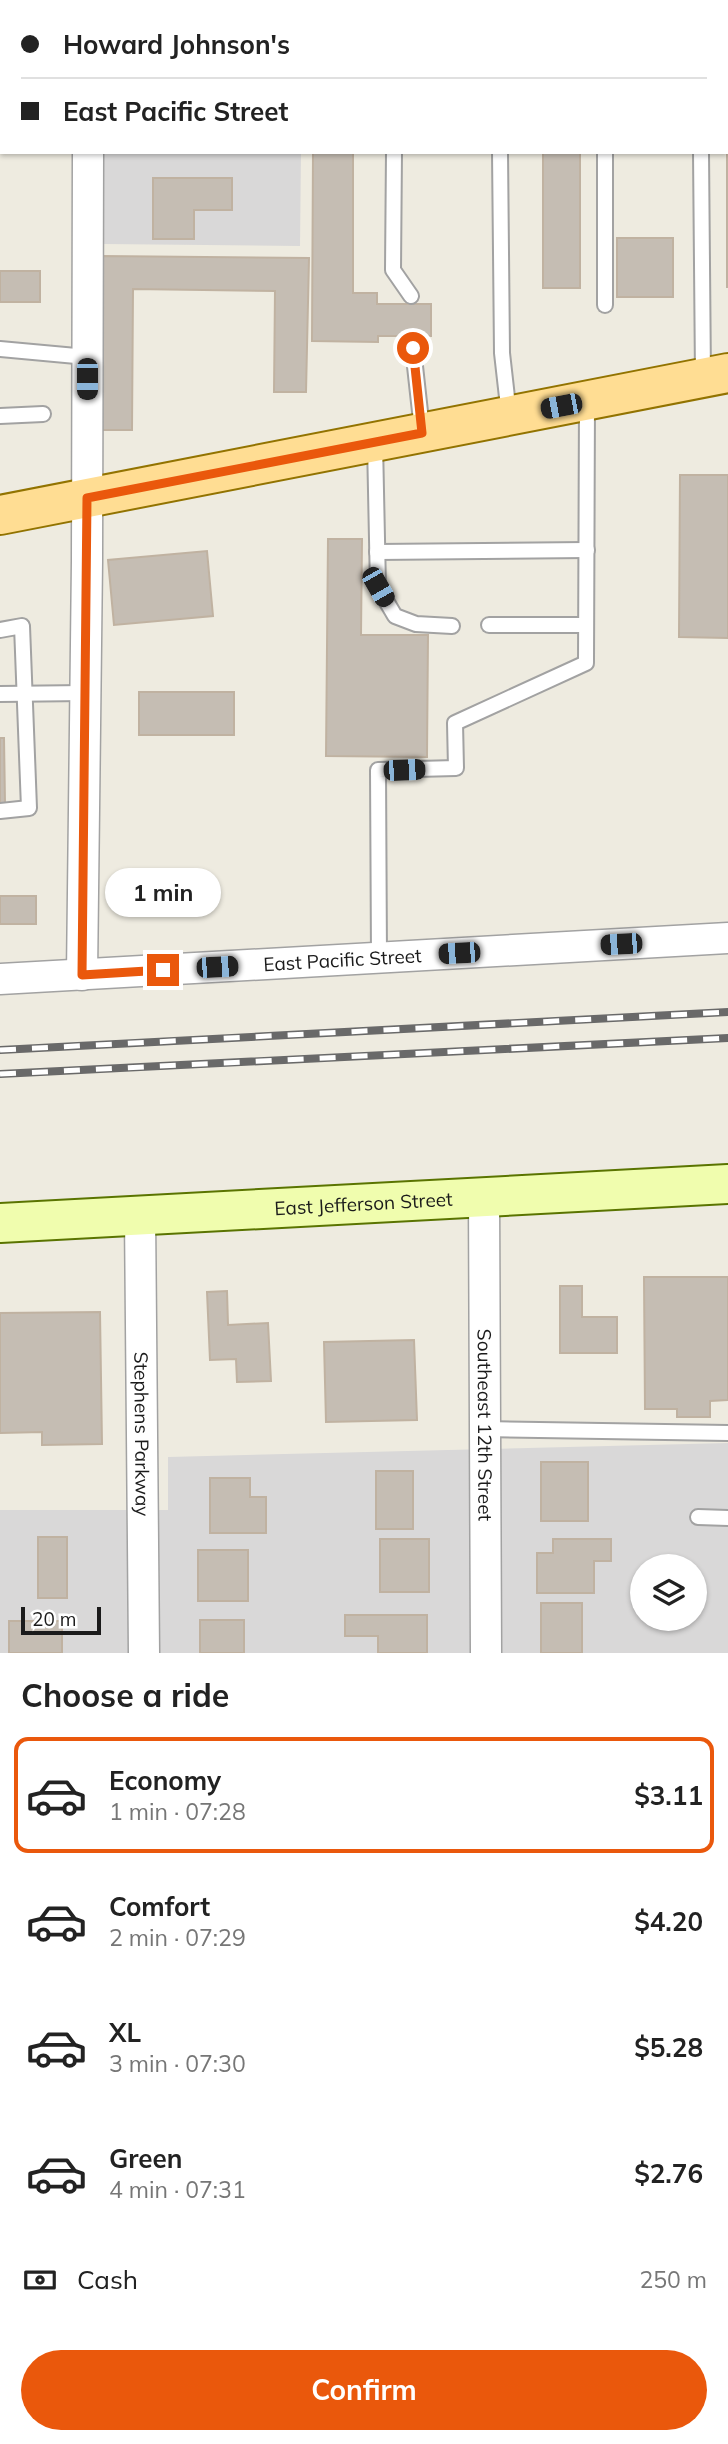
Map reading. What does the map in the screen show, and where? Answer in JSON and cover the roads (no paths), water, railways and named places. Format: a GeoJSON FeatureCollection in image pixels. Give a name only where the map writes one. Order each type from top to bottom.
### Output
{"type":"FeatureCollection","features":[{"type":"Feature","properties":{"kind":"main road"},"geometry":{"type":"LineString","coordinates":[[0,515],[715,376]]}},
{"type":"Feature","properties":{"kind":"main road","name":"East Jefferson Street"},"geometry":{"type":"LineString","coordinates":[[0,1223],[728,1185]]}},
{"type":"Feature","properties":{"kind":"street"},"geometry":{"type":"LineString","coordinates":[[82,975],[88,154]]}},
{"type":"Feature","properties":{"kind":"street","name":"East Pacific Street"},"geometry":{"type":"LineString","coordinates":[[0,979],[728,938]]}},
{"type":"Feature","properties":{"kind":"street","name":"Southeast 12th Street"},"geometry":{"type":"LineString","coordinates":[[484,1196],[486,1653]]}},
{"type":"Feature","properties":{"kind":"street","name":"Stephens Parkway"},"geometry":{"type":"LineString","coordinates":[[140,1215],[144,1653]]}},
{"type":"Feature","properties":{"kind":"lane"},"geometry":{"type":"LineString","coordinates":[[394,154],[393,270],[411,296]]}},
{"type":"Feature","properties":{"kind":"lane"},"geometry":{"type":"LineString","coordinates":[[500,154],[502,353],[509,416]]}},
{"type":"Feature","properties":{"kind":"lane"},"geometry":{"type":"LineString","coordinates":[[605,154],[605,305]]}},
{"type":"Feature","properties":{"kind":"lane"},"geometry":{"type":"LineString","coordinates":[[701,154],[715,376]]}},
{"type":"Feature","properties":{"kind":"lane"},"geometry":{"type":"LineString","coordinates":[[413,348],[422,433]]}},
{"type":"Feature","properties":{"kind":"lane"},"geometry":{"type":"LineString","coordinates":[[0,349],[87,357]]}},
{"type":"Feature","properties":{"kind":"lane"},"geometry":{"type":"LineString","coordinates":[[379,958],[378,770],[456,768],[455,723],[586,663],[587,401]]}},
{"type":"Feature","properties":{"kind":"lane"},"geometry":{"type":"LineString","coordinates":[[0,416],[43,414]]}},
{"type":"Feature","properties":{"kind":"lane"},"geometry":{"type":"LineString","coordinates":[[375,442],[378,587],[394,616],[416,624],[452,626]]}},
{"type":"Feature","properties":{"kind":"lane"},"geometry":{"type":"LineString","coordinates":[[377,552],[587,550]]}},
{"type":"Feature","properties":{"kind":"lane"},"geometry":{"type":"LineString","coordinates":[[489,625],[586,625]]}},
{"type":"Feature","properties":{"kind":"lane"},"geometry":{"type":"LineString","coordinates":[[0,630],[22,626],[29,808],[0,811]]}},
{"type":"Feature","properties":{"kind":"lane"},"geometry":{"type":"LineString","coordinates":[[0,694],[85,693]]}},
{"type":"Feature","properties":{"kind":"lane"},"geometry":{"type":"LineString","coordinates":[[485,1429],[728,1433]]}},
{"type":"Feature","properties":{"kind":"lane"},"geometry":{"type":"LineString","coordinates":[[698,1517],[728,1518]]}},
{"type":"Feature","properties":{"kind":"railway"},"geometry":{"type":"LineString","coordinates":[[0,1050],[728,1012]]}},
{"type":"Feature","properties":{"kind":"railway"},"geometry":{"type":"LineString","coordinates":[[0,1074],[728,1038]]}}]}
